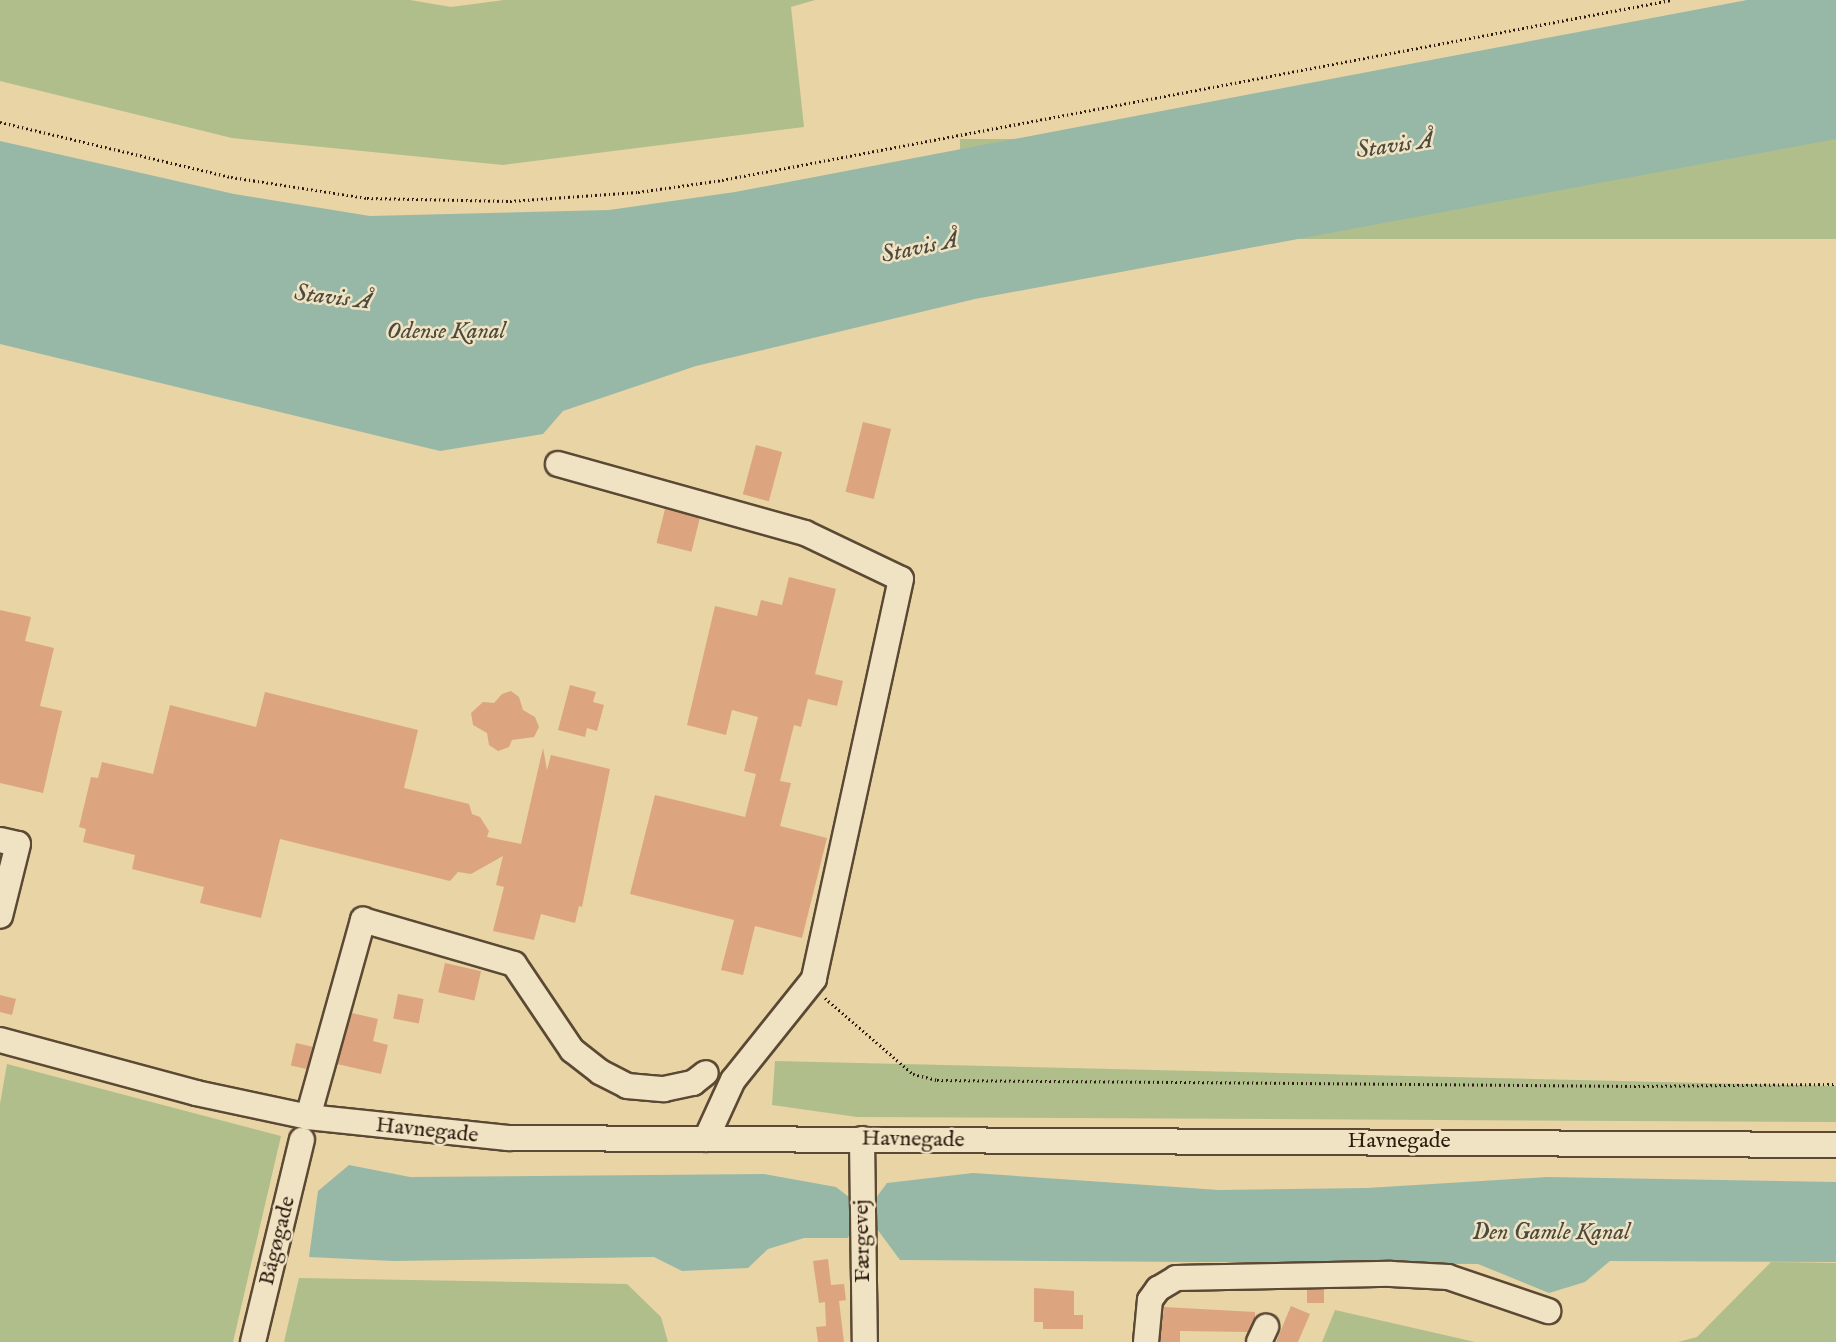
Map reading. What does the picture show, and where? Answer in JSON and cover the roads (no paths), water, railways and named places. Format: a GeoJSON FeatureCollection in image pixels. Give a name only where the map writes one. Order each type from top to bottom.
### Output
{"type":"FeatureCollection","features":[{"type":"Feature","properties":{"kind":"street"},"geometry":{"type":"LineString","coordinates":[[558,464],[805,533],[902,579],[810,984],[733,1080],[706,1138]]}},
{"type":"Feature","properties":{"kind":"street"},"geometry":{"type":"LineString","coordinates":[[0,840],[18,844],[0,916]]}},
{"type":"Feature","properties":{"kind":"street","name":"Bågøgade"},"geometry":{"type":"LineString","coordinates":[[253,1342],[310,1125],[336,1045],[336,1026],[363,920],[514,964],[572,1050],[600,1072],[627,1086],[664,1089],[693,1083],[706,1073]]}},
{"type":"Feature","properties":{"kind":"street","name":"Havnegade"},"geometry":{"type":"LineString","coordinates":[[0,1040],[310,1125],[508,1138],[1836,1144]]}},
{"type":"Feature","properties":{"kind":"street","name":"Færgevej"},"geometry":{"type":"LineString","coordinates":[[862,1139],[865,1342]]}},
{"type":"Feature","properties":{"kind":"street"},"geometry":{"type":"LineString","coordinates":[[1146,1342],[1150,1300],[1158,1289],[1176,1278],[1391,1274],[1448,1277],[1548,1311]]}},
{"type":"Feature","properties":{"kind":"water","name":"Odense Kanal"},"geometry":{"type":"Polygon","coordinates":[[[1747,0],[1836,0],[1836,139],[975,299],[696,366],[563,411],[543,434],[440,451],[0,344],[0,141],[234,194],[370,216],[609,210],[735,192],[1747,0]]]}},
{"type":"Feature","properties":{"kind":"water","name":"Den Gamle Kanal"},"geometry":{"type":"Polygon","coordinates":[[[349,1165],[410,1177],[764,1174],[836,1187],[854,1201],[873,1202],[887,1183],[973,1173],[1219,1190],[1367,1188],[1547,1177],[1836,1182],[1836,1262],[1610,1261],[1585,1282],[1549,1293],[1478,1264],[900,1260],[874,1225],[854,1225],[848,1238],[804,1238],[768,1249],[748,1268],[682,1271],[654,1257],[393,1261],[309,1257],[318,1191],[349,1165]]]}},
{"type":"Feature","properties":{"kind":"water label","name":"Stavis Å"},"geometry":{"type":"Point","coordinates":[1395,146]}},
{"type":"Feature","properties":{"kind":"water label","name":"Stavis Å"},"geometry":{"type":"Point","coordinates":[920,248]}},
{"type":"Feature","properties":{"kind":"water label","name":"Stavis Å"},"geometry":{"type":"Point","coordinates":[333,298]}}]}
